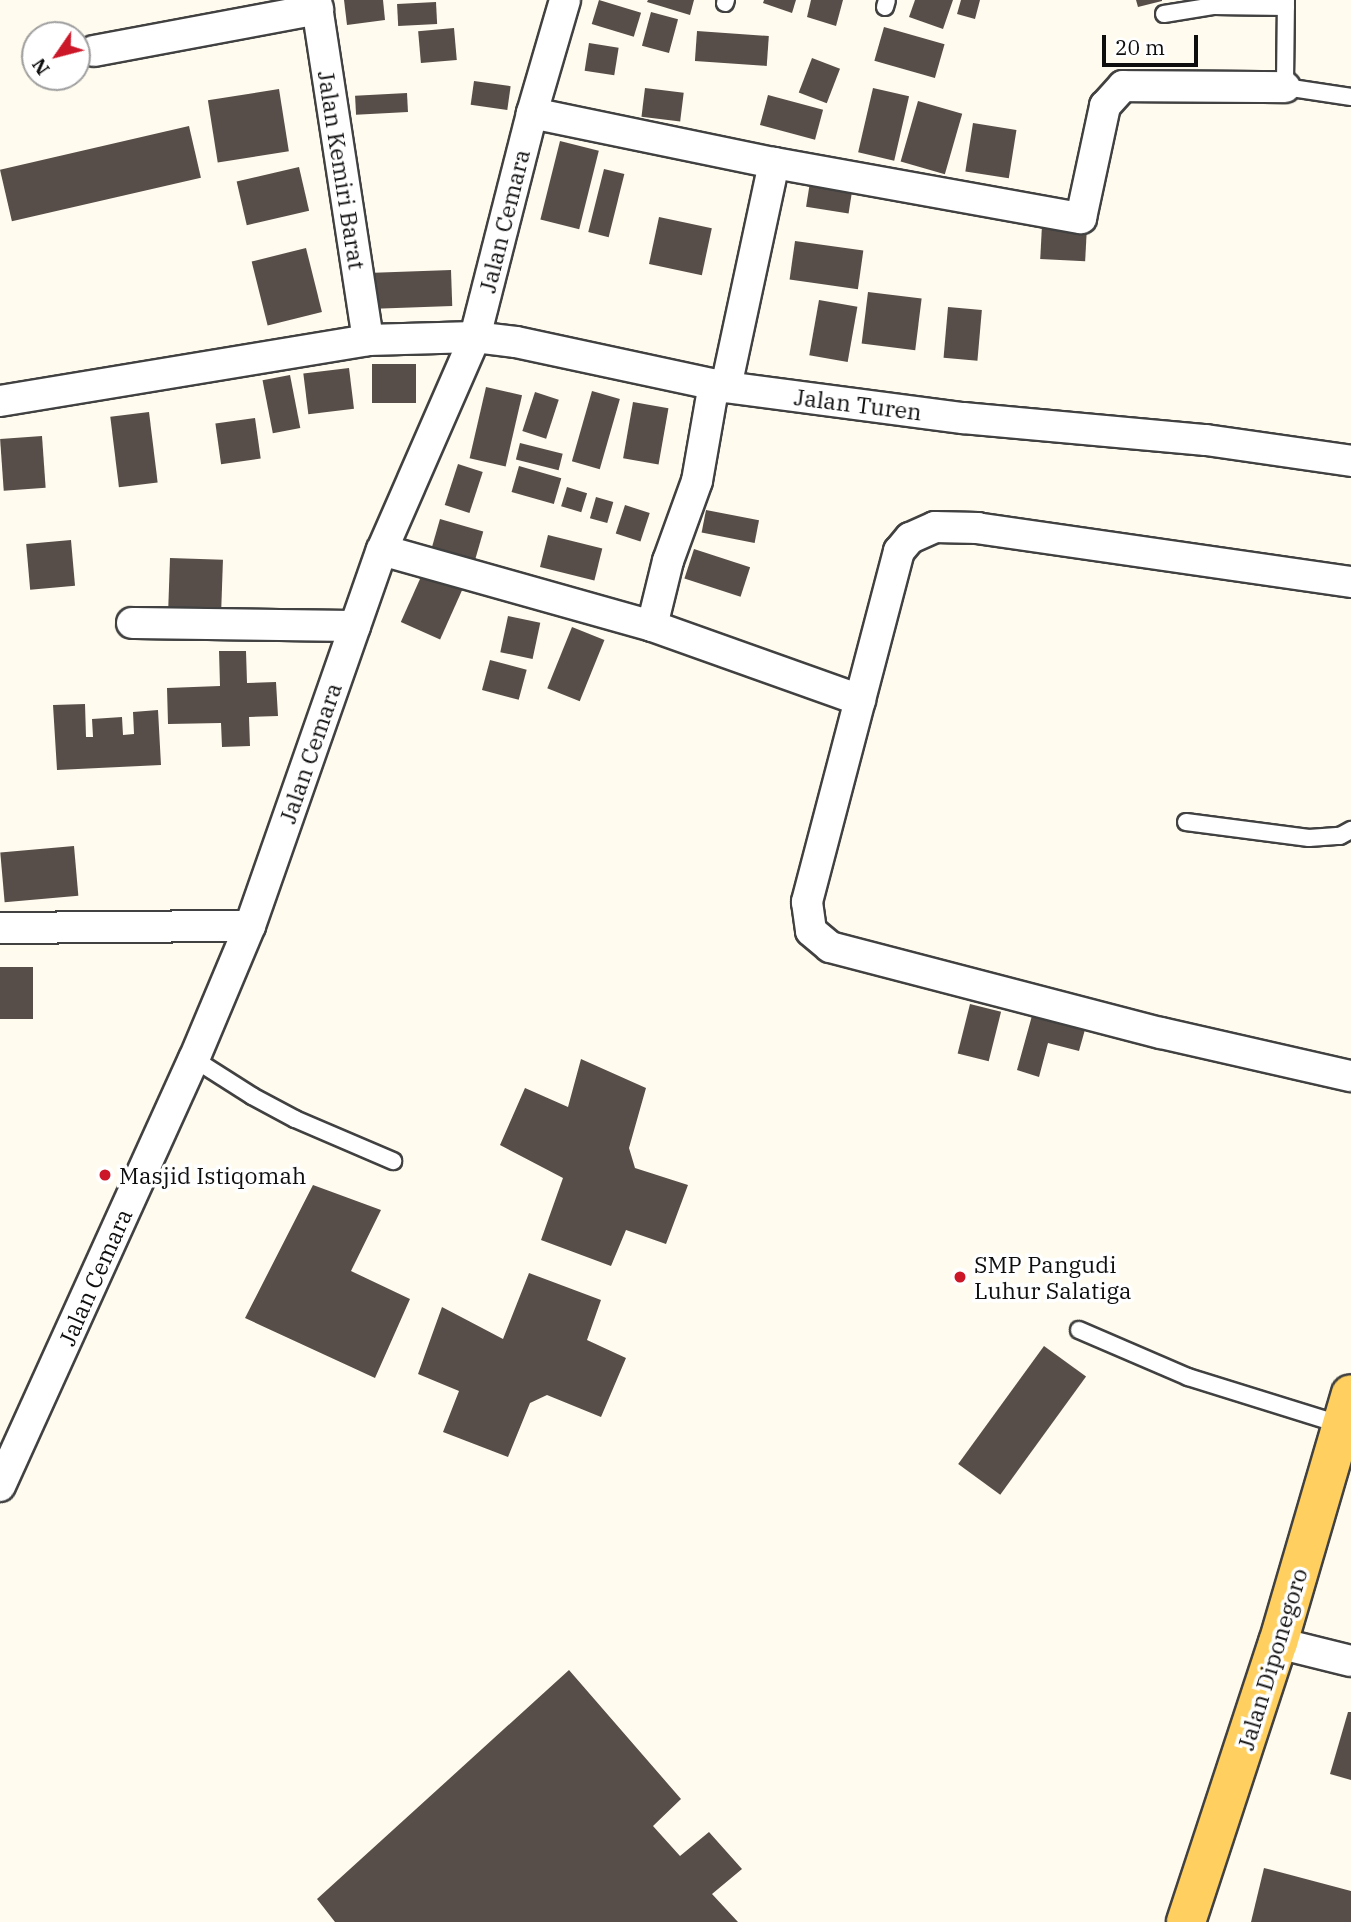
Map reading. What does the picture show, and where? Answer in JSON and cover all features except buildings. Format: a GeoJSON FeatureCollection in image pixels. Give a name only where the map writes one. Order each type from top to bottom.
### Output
{"type":"FeatureCollection","features":[{"type":"Feature","properties":{"kind":"main road","name":"Jalan Diponegoro"},"geometry":{"type":"LineString","coordinates":[[1192,1921],[1278,1643],[1346,1410]]}},
{"type":"Feature","properties":{"kind":"street","name":"Jalan Cemara"},"geometry":{"type":"LineString","coordinates":[[0,1486],[194,1059],[250,926],[382,550],[475,337],[532,113],[565,0]]}},
{"type":"Feature","properties":{"kind":"street"},"geometry":{"type":"LineString","coordinates":[[94,51],[317,4]]}},
{"type":"Feature","properties":{"kind":"street","name":"Jalan Kemiri Barat"},"geometry":{"type":"LineString","coordinates":[[317,4],[368,340]]}},
{"type":"Feature","properties":{"kind":"street"},"geometry":{"type":"LineString","coordinates":[[532,113],[774,163],[1081,218],[1105,106],[1123,86],[1285,87]]}},
{"type":"Feature","properties":{"kind":"street"},"geometry":{"type":"LineString","coordinates":[[652,626],[668,561],[697,481],[774,163]]}},
{"type":"Feature","properties":{"kind":"street","name":"Jalan Turen"},"geometry":{"type":"LineString","coordinates":[[0,401],[368,340],[475,337],[516,342],[720,386],[962,418],[1206,440],[1351,461]]}},
{"type":"Feature","properties":{"kind":"street"},"geometry":{"type":"LineString","coordinates":[[1351,582],[978,528],[935,527],[910,538],[899,551],[807,902],[811,931],[830,947],[1161,1033],[1351,1076]]}},
{"type":"Feature","properties":{"kind":"street"},"geometry":{"type":"LineString","coordinates":[[382,550],[652,626],[860,700]]}},
{"type":"Feature","properties":{"kind":"street"},"geometry":{"type":"LineString","coordinates":[[132,623],[355,626]]}},
{"type":"Feature","properties":{"kind":"street"},"geometry":{"type":"LineString","coordinates":[[0,928],[250,926]]}},
{"type":"Feature","properties":{"kind":"street"},"geometry":{"type":"LineString","coordinates":[[1278,1643],[1351,1661]]}},
{"type":"Feature","properties":{"kind":"lane"},"geometry":{"type":"LineString","coordinates":[[1164,14],[1214,3],[1286,3],[1285,87],[1351,97]]}},
{"type":"Feature","properties":{"kind":"lane"},"geometry":{"type":"LineString","coordinates":[[1186,822],[1309,838],[1340,836],[1351,830]]}},
{"type":"Feature","properties":{"kind":"lane"},"geometry":{"type":"LineString","coordinates":[[194,1059],[284,1113],[393,1161]]}},
{"type":"Feature","properties":{"kind":"lane"},"geometry":{"type":"LineString","coordinates":[[1079,1330],[1188,1377],[1346,1410]]}},
{"type":"Feature","properties":{"kind":"place","name":"Masjid Istiqomah"},"geometry":{"type":"Point","coordinates":[105,1175]}},
{"type":"Feature","properties":{"kind":"place","name":"SMP Pangudi Luhur Salatiga"},"geometry":{"type":"Point","coordinates":[960,1277]}}]}
